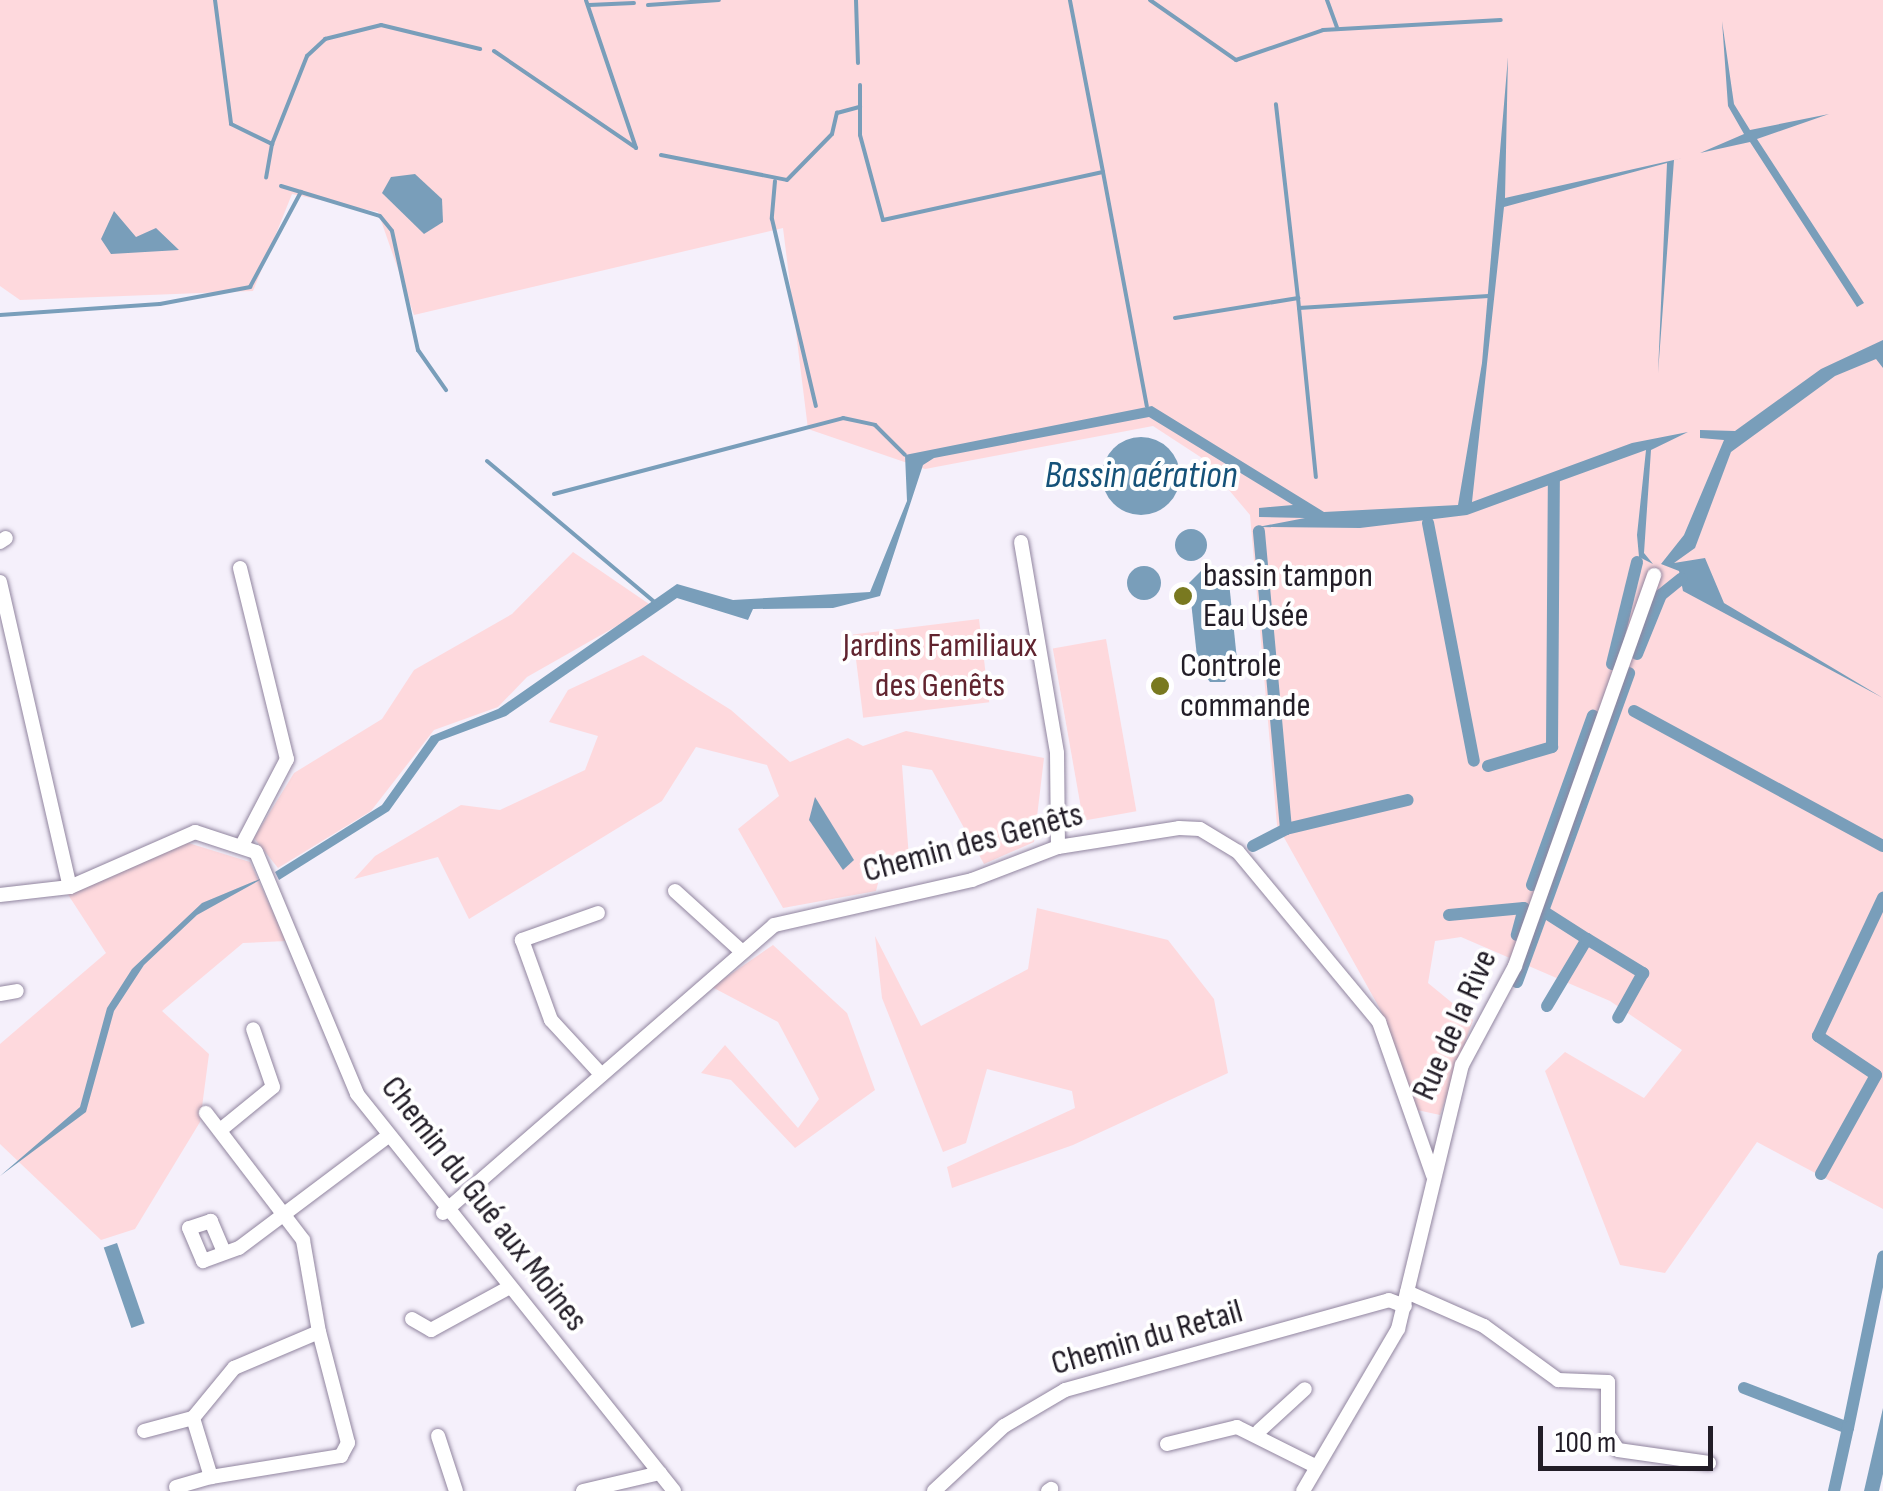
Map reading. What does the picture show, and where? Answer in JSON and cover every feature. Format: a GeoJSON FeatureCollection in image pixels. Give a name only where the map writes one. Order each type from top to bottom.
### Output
{"type":"FeatureCollection","features":[{"type":"Feature","properties":{"kind":"street"},"geometry":{"type":"LineString","coordinates":[[1021,542],[1058,753],[1058,847]]}},
{"type":"Feature","properties":{"kind":"street"},"geometry":{"type":"LineString","coordinates":[[0,895],[70,887],[167,837],[243,843],[287,760],[240,568]]}},
{"type":"Feature","properties":{"kind":"street","name":"Rue de la Rive"},"geometry":{"type":"LineString","coordinates":[[1304,1491],[1406,1299],[1462,1065],[1515,966],[1654,575]]}},
{"type":"Feature","properties":{"kind":"street"},"geometry":{"type":"LineString","coordinates":[[0,582],[70,887]]}},
{"type":"Feature","properties":{"kind":"street","name":"Chemin des Genêts"},"geometry":{"type":"LineString","coordinates":[[444,1212],[739,948],[784,921],[972,880],[1058,847],[1179,828],[1210,833],[1238,852],[1379,1022],[1434,1175]]}},
{"type":"Feature","properties":{"kind":"street","name":"Chemin du Gué aux Moines"},"geometry":{"type":"LineString","coordinates":[[243,843],[268,868],[343,1067],[387,1137],[674,1491]]}},
{"type":"Feature","properties":{"kind":"street"},"geometry":{"type":"LineString","coordinates":[[675,891],[739,948]]}},
{"type":"Feature","properties":{"kind":"street"},"geometry":{"type":"LineString","coordinates":[[598,913],[530,934],[522,949],[550,1020],[599,1072]]}},
{"type":"Feature","properties":{"kind":"street"},"geometry":{"type":"LineString","coordinates":[[0,994],[17,991]]}},
{"type":"Feature","properties":{"kind":"street"},"geometry":{"type":"LineString","coordinates":[[224,1127],[273,1087],[253,1029]]}},
{"type":"Feature","properties":{"kind":"street"},"geometry":{"type":"LineString","coordinates":[[176,1487],[346,1452],[319,1332],[314,1267],[287,1216],[224,1127],[206,1114]]}},
{"type":"Feature","properties":{"kind":"street"},"geometry":{"type":"LineString","coordinates":[[224,1252],[287,1216],[387,1137]]}},
{"type":"Feature","properties":{"kind":"street"},"geometry":{"type":"LineString","coordinates":[[412,1318],[431,1330],[508,1288]]}},
{"type":"Feature","properties":{"kind":"street"},"geometry":{"type":"LineString","coordinates":[[1406,1299],[1484,1326],[1558,1380],[1608,1382],[1608,1435],[1618,1450],[1709,1463]]}},
{"type":"Feature","properties":{"kind":"street","name":"Chemin du Retail"},"geometry":{"type":"LineString","coordinates":[[934,1491],[1004,1426],[1065,1390],[1389,1300],[1406,1299]]}},
{"type":"Feature","properties":{"kind":"street"},"geometry":{"type":"LineString","coordinates":[[144,1430],[192,1418],[234,1368],[319,1332]]}},
{"type":"Feature","properties":{"kind":"street"},"geometry":{"type":"LineString","coordinates":[[1259,1431],[1305,1389]]}},
{"type":"Feature","properties":{"kind":"street"},"geometry":{"type":"LineString","coordinates":[[192,1418],[211,1477]]}},
{"type":"Feature","properties":{"kind":"street"},"geometry":{"type":"LineString","coordinates":[[1167,1444],[1236,1426],[1259,1431],[1317,1467]]}},
{"type":"Feature","properties":{"kind":"street"},"geometry":{"type":"LineString","coordinates":[[438,1436],[456,1491]]}},
{"type":"Feature","properties":{"kind":"street"},"geometry":{"type":"LineString","coordinates":[[583,1491],[660,1473]]}},
{"type":"Feature","properties":{"kind":"green space"},"geometry":{"type":"Polygon","coordinates":[[[0,0],[1883,0],[1883,1209],[1757,1142],[1665,1273],[1620,1265],[1545,1071],[1565,1052],[1644,1098],[1682,1050],[1610,1001],[1461,937],[1435,941],[1428,983],[1473,1020],[1440,1115],[1417,1110],[1380,1009],[1277,825],[1250,515],[1202,458],[1153,426],[925,469],[808,429],[783,228],[414,315],[378,212],[292,194],[253,291],[20,300],[0,286],[0,0]]]}},
{"type":"Feature","properties":{"kind":"green space"},"geometry":{"type":"Polygon","coordinates":[[[573,552],[652,606],[527,677],[498,707],[434,730],[371,811],[278,868],[254,838],[294,773],[382,719],[414,670],[512,614],[573,552]]]}},
{"type":"Feature","properties":{"kind":"green space","name":"Jardins Familiaux des Genêts"},"geometry":{"type":"Polygon","coordinates":[[[979,619],[989,702],[863,718],[853,634],[979,619]]]}},
{"type":"Feature","properties":{"kind":"green space","name":"Jardins Familiaux des Genêts"},"geometry":{"type":"Polygon","coordinates":[[[1106,639],[1136,811],[1083,821],[1053,648],[1106,639]]]}},
{"type":"Feature","properties":{"kind":"green space"},"geometry":{"type":"Polygon","coordinates":[[[643,655],[731,710],[790,762],[848,738],[863,746],[906,731],[1044,758],[1034,842],[984,864],[932,770],[902,765],[909,858],[885,856],[876,891],[783,908],[738,829],[779,796],[767,765],[696,747],[662,801],[469,919],[438,857],[354,879],[375,856],[461,805],[500,810],[585,770],[598,736],[549,722],[568,690],[643,655]]]}},
{"type":"Feature","properties":{"kind":"green space"},"geometry":{"type":"Polygon","coordinates":[[[182,841],[250,862],[286,941],[243,943],[162,1011],[209,1054],[200,1122],[135,1229],[101,1240],[0,1144],[0,1044],[106,953],[67,893],[182,841]]]}},
{"type":"Feature","properties":{"kind":"green space"},"geometry":{"type":"Polygon","coordinates":[[[1037,908],[1168,940],[1214,999],[1228,1073],[1073,1145],[952,1188],[947,1167],[1075,1108],[1072,1091],[987,1069],[966,1143],[943,1152],[882,998],[875,936],[921,1026],[1028,969],[1037,908]]]}},
{"type":"Feature","properties":{"kind":"green space"},"geometry":{"type":"Polygon","coordinates":[[[773,945],[847,1013],[875,1090],[795,1148],[731,1080],[701,1073],[725,1045],[798,1128],[819,1099],[778,1022],[712,987],[773,945]]]}},
{"type":"Feature","properties":{"kind":"water"},"geometry":{"type":"Polygon","coordinates":[[[1722,21],[1734,104],[1750,130],[1829,114],[1757,139],[1864,303],[1857,307],[1750,142],[1700,153],[1744,134],[1728,106],[1722,21]]]}},
{"type":"Feature","properties":{"kind":"water"},"geometry":{"type":"Polygon","coordinates":[[[1508,57],[1505,198],[1687,157],[1674,160],[1658,373],[1667,163],[1504,207],[1472,502],[1632,443],[1688,432],[1651,450],[1644,553],[1653,564],[1639,557],[1637,535],[1646,450],[1467,515],[1360,528],[1258,527],[1305,518],[1259,517],[1259,508],[1293,505],[1149,417],[934,458],[923,465],[880,596],[833,608],[753,609],[748,620],[677,598],[506,716],[439,741],[389,811],[279,880],[275,872],[382,805],[431,736],[498,709],[677,584],[733,600],[870,592],[907,501],[905,455],[1152,406],[1324,512],[1458,505],[1482,363],[1508,57]]]}},
{"type":"Feature","properties":{"kind":"water"},"geometry":{"type":"Polygon","coordinates":[[[415,174],[442,199],[443,222],[424,234],[382,193],[391,177],[415,174]]]}},
{"type":"Feature","properties":{"kind":"water"},"geometry":{"type":"Polygon","coordinates":[[[114,211],[136,237],[156,228],[179,250],[111,254],[101,239],[114,211]]]}},
{"type":"Feature","properties":{"kind":"water"},"geometry":{"type":"Polygon","coordinates":[[[1883,340],[1883,368],[1876,359],[1835,376],[1731,452],[1695,548],[1674,563],[1705,558],[1724,603],[1883,698],[1683,591],[1679,571],[1661,564],[1684,535],[1724,440],[1700,438],[1700,430],[1735,431],[1821,369],[1883,340]]]}},
{"type":"Feature","properties":{"kind":"water","name":"Bassin aération"},"geometry":{"type":"Polygon","coordinates":[[[1141,437],[1169,448],[1180,476],[1169,504],[1141,515],[1113,504],[1102,476],[1113,448],[1141,437]]]}},
{"type":"Feature","properties":{"kind":"water"},"geometry":{"type":"Polygon","coordinates":[[[1191,529],[1203,533],[1207,545],[1203,557],[1191,561],[1179,557],[1175,545],[1179,533],[1191,529]]]}},
{"type":"Feature","properties":{"kind":"water"},"geometry":{"type":"Polygon","coordinates":[[[1144,566],[1156,571],[1161,583],[1156,595],[1144,600],[1132,595],[1127,583],[1132,571],[1144,566]]]}},
{"type":"Feature","properties":{"kind":"water","name":"Bassin aération"},"geometry":{"type":"Polygon","coordinates":[[[1205,567],[1229,582],[1237,660],[1225,682],[1210,682],[1198,666],[1189,583],[1205,567]]]}},
{"type":"Feature","properties":{"kind":"water"},"geometry":{"type":"Polygon","coordinates":[[[815,797],[854,860],[843,870],[809,820],[815,797]]]}},
{"type":"Feature","properties":{"kind":"water"},"geometry":{"type":"Polygon","coordinates":[[[267,876],[197,915],[144,965],[114,1011],[86,1112],[0,1176],[80,1107],[107,1008],[132,969],[202,903],[267,876]]]}},
{"type":"Feature","properties":{"kind":"water"},"geometry":{"type":"Polygon","coordinates":[[[117,1243],[145,1323],[131,1328],[104,1248],[117,1243]]]}},
{"type":"Feature","properties":{"kind":"water"},"geometry":{"type":"Polygon","coordinates":[[[1883,1408],[1883,1474],[1879,1491],[1864,1491],[1883,1408]]]}},
{"type":"Feature","properties":{"kind":"waterway"},"geometry":{"type":"LineString","coordinates":[[215,0],[231,124],[272,144],[266,177]]}},
{"type":"Feature","properties":{"kind":"waterway"},"geometry":{"type":"LineString","coordinates":[[494,51],[636,148],[586,0]]}},
{"type":"Feature","properties":{"kind":"waterway"},"geometry":{"type":"LineString","coordinates":[[648,5],[719,0]]}},
{"type":"Feature","properties":{"kind":"waterway"},"geometry":{"type":"LineString","coordinates":[[856,0],[858,63]]}},
{"type":"Feature","properties":{"kind":"waterway"},"geometry":{"type":"LineString","coordinates":[[860,85],[860,135],[883,220],[1103,172],[1070,0]]}},
{"type":"Feature","properties":{"kind":"waterway"},"geometry":{"type":"LineString","coordinates":[[1150,0],[1236,60],[1323,30],[1501,20]]}},
{"type":"Feature","properties":{"kind":"waterway"},"geometry":{"type":"LineString","coordinates":[[1327,0],[1337,28]]}},
{"type":"Feature","properties":{"kind":"waterway"},"geometry":{"type":"LineString","coordinates":[[589,5],[634,3]]}},
{"type":"Feature","properties":{"kind":"waterway"},"geometry":{"type":"LineString","coordinates":[[272,144],[307,56],[325,39],[381,25],[480,49]]}},
{"type":"Feature","properties":{"kind":"waterway"},"geometry":{"type":"LineString","coordinates":[[1175,318],[1298,298],[1276,104]]}},
{"type":"Feature","properties":{"kind":"waterway"},"geometry":{"type":"LineString","coordinates":[[661,155],[787,180],[832,134],[837,113],[860,107]]}},
{"type":"Feature","properties":{"kind":"waterway"},"geometry":{"type":"LineString","coordinates":[[1103,172],[1147,406]]}},
{"type":"Feature","properties":{"kind":"waterway"},"geometry":{"type":"LineString","coordinates":[[775,181],[772,219],[816,406]]}},
{"type":"Feature","properties":{"kind":"waterway"},"geometry":{"type":"LineString","coordinates":[[281,186],[380,216],[392,231],[418,350],[446,390]]}},
{"type":"Feature","properties":{"kind":"waterway"},"geometry":{"type":"LineString","coordinates":[[0,315],[160,304],[250,287],[301,192]]}},
{"type":"Feature","properties":{"kind":"waterway"},"geometry":{"type":"LineString","coordinates":[[1299,308],[1489,296]]}},
{"type":"Feature","properties":{"kind":"waterway"},"geometry":{"type":"LineString","coordinates":[[1298,298],[1316,477]]}},
{"type":"Feature","properties":{"kind":"waterway"},"geometry":{"type":"LineString","coordinates":[[554,494],[843,418],[875,425],[905,455]]}},
{"type":"Feature","properties":{"kind":"waterway"},"geometry":{"type":"LineString","coordinates":[[487,461],[658,605]]}},
{"type":"Feature","properties":{"kind":"waterway"},"geometry":{"type":"LineString","coordinates":[[1488,766],[1552,747],[1554,481]]}},
{"type":"Feature","properties":{"kind":"waterway"},"geometry":{"type":"LineString","coordinates":[[1428,523],[1474,761]]}},
{"type":"Feature","properties":{"kind":"waterway"},"geometry":{"type":"LineString","coordinates":[[1253,846],[1286,829],[1259,531]]}},
{"type":"Feature","properties":{"kind":"waterway"},"geometry":{"type":"LineString","coordinates":[[1612,664],[1637,562]]}},
{"type":"Feature","properties":{"kind":"waterway"},"geometry":{"type":"LineString","coordinates":[[1637,654],[1661,595],[1681,579]]}},
{"type":"Feature","properties":{"kind":"waterway"},"geometry":{"type":"LineString","coordinates":[[1543,911],[1629,673]]}},
{"type":"Feature","properties":{"kind":"waterway"},"geometry":{"type":"LineString","coordinates":[[1634,711],[1883,846]]}},
{"type":"Feature","properties":{"kind":"waterway"},"geometry":{"type":"LineString","coordinates":[[1532,885],[1593,716]]}},
{"type":"Feature","properties":{"kind":"waterway"},"geometry":{"type":"LineString","coordinates":[[1286,829],[1408,800]]}},
{"type":"Feature","properties":{"kind":"waterway"},"geometry":{"type":"LineString","coordinates":[[1821,1174],[1876,1075],[1818,1036],[1883,898]]}},
{"type":"Feature","properties":{"kind":"waterway"},"geometry":{"type":"LineString","coordinates":[[1449,915],[1524,908],[1517,935]]}},
{"type":"Feature","properties":{"kind":"waterway"},"geometry":{"type":"LineString","coordinates":[[1517,982],[1543,911],[1587,939]]}},
{"type":"Feature","properties":{"kind":"waterway"},"geometry":{"type":"LineString","coordinates":[[1547,1006],[1587,939],[1643,973],[1618,1018]]}},
{"type":"Feature","properties":{"kind":"waterway"},"geometry":{"type":"LineString","coordinates":[[1744,1388],[1848,1428],[1883,1257]]}},
{"type":"Feature","properties":{"kind":"waterway"},"geometry":{"type":"LineString","coordinates":[[1834,1491],[1848,1428]]}},
{"type":"Feature","properties":{"kind":"place","name":"bassin tampon Eau Usée"},"geometry":{"type":"Point","coordinates":[1183,596]}},
{"type":"Feature","properties":{"kind":"place","name":"Controle commande"},"geometry":{"type":"Point","coordinates":[1160,686]}}]}
